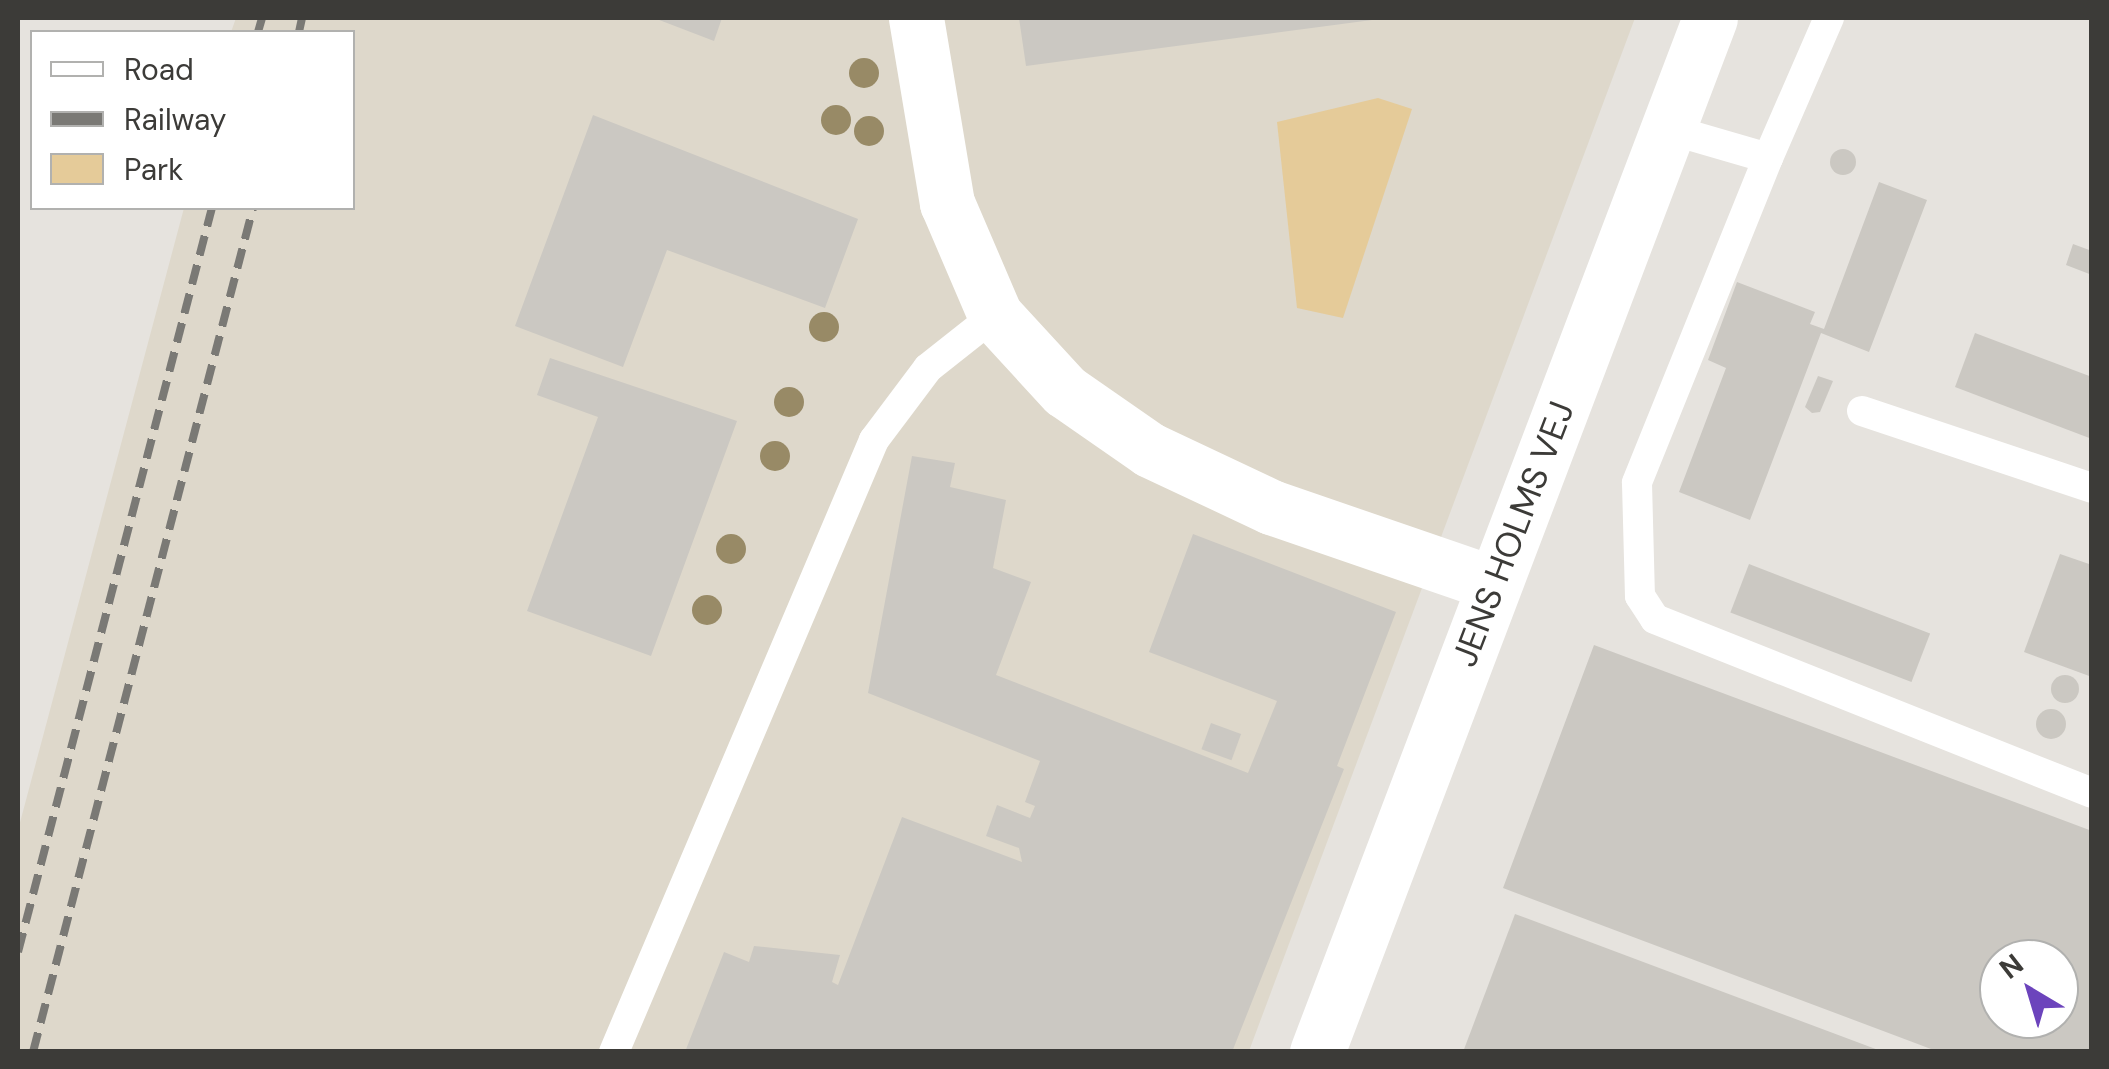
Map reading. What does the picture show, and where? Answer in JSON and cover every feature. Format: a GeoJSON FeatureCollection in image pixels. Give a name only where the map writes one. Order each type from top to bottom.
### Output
{"type":"FeatureCollection","features":[{"type":"Feature","properties":{"kind":"main road"},"geometry":{"type":"LineString","coordinates":[[916,18],[946,203],[995,315],[1064,391],[1150,450],[1271,507],[1494,584]]}},
{"type":"Feature","properties":{"kind":"main road","name":"JENS HOLMS VEJ"},"geometry":{"type":"LineString","coordinates":[[1318,1052],[1710,18]]}},
{"type":"Feature","properties":{"kind":"lane"},"geometry":{"type":"LineString","coordinates":[[1829,18],[1636,483],[1640,596],[1655,619],[2092,793]]}},
{"type":"Feature","properties":{"kind":"lane"},"geometry":{"type":"LineString","coordinates":[[1668,129],[1768,158]]}},
{"type":"Feature","properties":{"kind":"lane"},"geometry":{"type":"LineString","coordinates":[[614,1052],[874,440],[928,368],[995,315]]}},
{"type":"Feature","properties":{"kind":"lane"},"geometry":{"type":"LineString","coordinates":[[1862,412],[2092,488]]}},
{"type":"Feature","properties":{"kind":"shaded area"},"geometry":{"type":"Polygon","coordinates":[[[236,18],[1635,18],[1249,1051],[18,1052],[18,830],[183,210],[355,210],[355,30],[232,30],[236,18]]]}},
{"type":"Feature","properties":{"kind":"green space"},"geometry":{"type":"Polygon","coordinates":[[[1378,98],[1412,109],[1343,318],[1297,308],[1277,122],[1378,98]]]}},
{"type":"Feature","properties":{"kind":"building"},"geometry":{"type":"Polygon","coordinates":[[[654,18],[722,18],[714,41],[654,18]]]}},
{"type":"Feature","properties":{"kind":"building"},"geometry":{"type":"Polygon","coordinates":[[[1019,18],[1372,18],[1372,20],[1026,66],[1019,18]]]}},
{"type":"Feature","properties":{"kind":"building"},"geometry":{"type":"Polygon","coordinates":[[[593,115],[858,219],[825,308],[667,250],[623,367],[515,326],[593,115]]]}},
{"type":"Feature","properties":{"kind":"building"},"geometry":{"type":"Polygon","coordinates":[[[1843,149],[1852,153],[1856,162],[1852,171],[1843,175],[1834,171],[1830,162],[1834,153],[1843,149]]]}},
{"type":"Feature","properties":{"kind":"building"},"geometry":{"type":"Polygon","coordinates":[[[1879,182],[1927,200],[1869,352],[1821,333],[1750,520],[1679,492],[1726,368],[1708,360],[1737,282],[1815,312],[1810,324],[1824,329],[1879,182]]]}},
{"type":"Feature","properties":{"kind":"building"},"geometry":{"type":"Polygon","coordinates":[[[2073,244],[2092,251],[2092,275],[2066,265],[2073,244]]]}},
{"type":"Feature","properties":{"kind":"building"},"geometry":{"type":"Polygon","coordinates":[[[1975,333],[2092,377],[2092,439],[1955,387],[1975,333]]]}},
{"type":"Feature","properties":{"kind":"building"},"geometry":{"type":"Polygon","coordinates":[[[550,358],[737,421],[651,656],[527,611],[598,417],[537,395],[550,358]]]}},
{"type":"Feature","properties":{"kind":"building"},"geometry":{"type":"Polygon","coordinates":[[[1818,376],[1833,381],[1820,412],[1812,413],[1805,407],[1818,376]]]}},
{"type":"Feature","properties":{"kind":"building"},"geometry":{"type":"Polygon","coordinates":[[[912,456],[955,463],[950,487],[1006,500],[993,568],[1031,582],[996,675],[1248,773],[1277,701],[1149,652],[1193,534],[1396,612],[1337,766],[1344,769],[1232,1052],[685,1052],[724,952],[749,962],[754,946],[840,955],[832,982],[838,985],[902,817],[1022,862],[1019,848],[986,836],[997,805],[1030,818],[1035,806],[1025,802],[1040,761],[868,693],[912,456]]]}},
{"type":"Feature","properties":{"kind":"building"},"geometry":{"type":"Polygon","coordinates":[[[2060,554],[2092,565],[2092,677],[2024,652],[2060,554]]]}},
{"type":"Feature","properties":{"kind":"building"},"geometry":{"type":"Polygon","coordinates":[[[1749,564],[1930,634],[1911,682],[1730,613],[1749,564]]]}},
{"type":"Feature","properties":{"kind":"building"},"geometry":{"type":"Polygon","coordinates":[[[1594,645],[2092,831],[2092,1052],[1939,1052],[1503,888],[1594,645]]]}},
{"type":"Feature","properties":{"kind":"building"},"geometry":{"type":"Polygon","coordinates":[[[2065,675],[2075,679],[2079,689],[2075,699],[2065,703],[2055,699],[2051,689],[2055,679],[2065,675]]]}},
{"type":"Feature","properties":{"kind":"building"},"geometry":{"type":"Polygon","coordinates":[[[2051,709],[2065,718],[2066,724],[2057,738],[2051,739],[2037,730],[2036,724],[2045,710],[2051,709]]]}},
{"type":"Feature","properties":{"kind":"building"},"geometry":{"type":"Polygon","coordinates":[[[1211,723],[1241,734],[1231,760],[1201,749],[1211,723]]]}},
{"type":"Feature","properties":{"kind":"building"},"geometry":{"type":"Polygon","coordinates":[[[1515,914],[1881,1051],[1881,1052],[1463,1052],[1515,914]]]}},
{"type":"Feature","properties":{"kind":"railway"},"geometry":{"type":"LineString","coordinates":[[259,30],[262,18]]}},
{"type":"Feature","properties":{"kind":"railway"},"geometry":{"type":"LineString","coordinates":[[299,30],[302,18]]}},
{"type":"Feature","properties":{"kind":"railway"},"geometry":{"type":"LineString","coordinates":[[18,952],[211,210]]}},
{"type":"Feature","properties":{"kind":"railway"},"geometry":{"type":"LineString","coordinates":[[33,1052],[252,210]]}}]}
